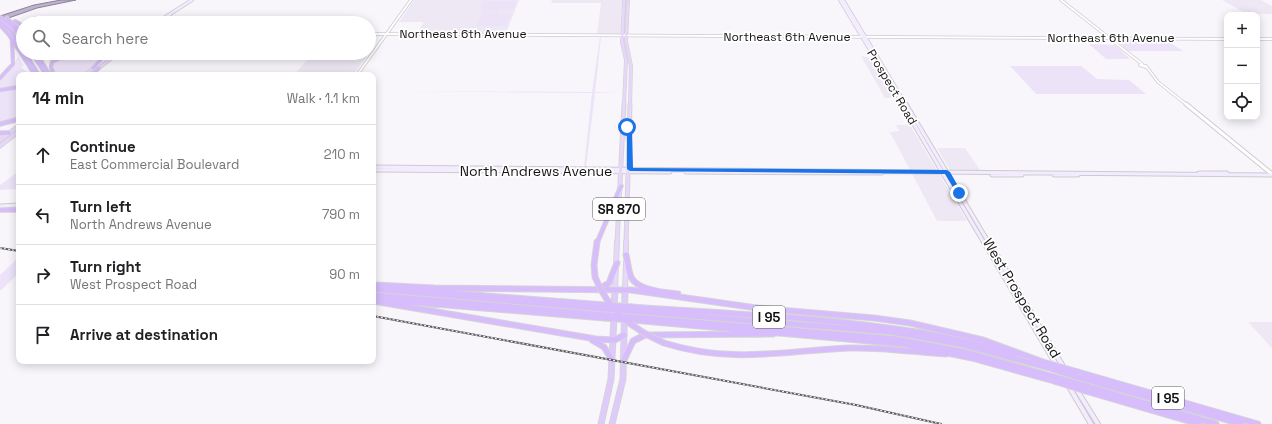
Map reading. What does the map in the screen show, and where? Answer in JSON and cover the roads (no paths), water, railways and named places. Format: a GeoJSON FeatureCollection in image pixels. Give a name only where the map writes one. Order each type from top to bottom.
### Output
{"type":"FeatureCollection","features":[{"type":"Feature","properties":{"kind":"highway"},"geometry":{"type":"LineString","coordinates":[[0,15],[16,28]]}},
{"type":"Feature","properties":{"kind":"highway"},"geometry":{"type":"LineString","coordinates":[[7,20],[16,23]]}},
{"type":"Feature","properties":{"kind":"highway"},"geometry":{"type":"LineString","coordinates":[[7,20],[16,29]]}},
{"type":"Feature","properties":{"kind":"highway"},"geometry":{"type":"LineString","coordinates":[[0,23],[16,46]]}},
{"type":"Feature","properties":{"kind":"highway"},"geometry":{"type":"LineString","coordinates":[[0,23],[11,31],[16,39]]}},
{"type":"Feature","properties":{"kind":"highway"},"geometry":{"type":"LineString","coordinates":[[0,78],[14,61],[12,40]]}},
{"type":"Feature","properties":{"kind":"highway"},"geometry":{"type":"LineString","coordinates":[[25,60],[33,72]]}},
{"type":"Feature","properties":{"kind":"highway"},"geometry":{"type":"LineString","coordinates":[[29,60],[37,72]]}},
{"type":"Feature","properties":{"kind":"highway"},"geometry":{"type":"LineString","coordinates":[[36,60],[44,72]]}},
{"type":"Feature","properties":{"kind":"highway"},"geometry":{"type":"LineString","coordinates":[[40,60],[48,72]]}},
{"type":"Feature","properties":{"kind":"highway"},"geometry":{"type":"LineString","coordinates":[[53,72],[51,67],[52,62],[56,60]]}},
{"type":"Feature","properties":{"kind":"highway"},"geometry":{"type":"LineString","coordinates":[[93,68],[101,60]]}},
{"type":"Feature","properties":{"kind":"highway"},"geometry":{"type":"LineString","coordinates":[[94,72],[99,68]]}},
{"type":"Feature","properties":{"kind":"highway"},"geometry":{"type":"LineString","coordinates":[[0,90],[16,87]]}},
{"type":"Feature","properties":{"kind":"highway"},"geometry":{"type":"LineString","coordinates":[[0,124],[16,120]]}},
{"type":"Feature","properties":{"kind":"highway"},"geometry":{"type":"LineString","coordinates":[[1,135],[15,132]]}},
{"type":"Feature","properties":{"kind":"highway"},"geometry":{"type":"LineString","coordinates":[[621,186],[596,244],[594,262],[595,277],[604,297],[618,313],[640,331],[664,343],[699,353],[731,357],[854,348],[892,349],[958,355]]}},
{"type":"Feature","properties":{"kind":"highway"},"geometry":{"type":"LineString","coordinates":[[0,210],[16,210]]}},
{"type":"Feature","properties":{"kind":"highway"},"geometry":{"type":"LineString","coordinates":[[626,255],[631,277],[639,285],[696,298]]}},
{"type":"Feature","properties":{"kind":"highway"},"geometry":{"type":"LineString","coordinates":[[598,290],[610,281],[617,263]]}},
{"type":"Feature","properties":{"kind":"highway"},"geometry":{"type":"LineString","coordinates":[[376,286],[626,290],[696,298],[757,308],[874,318],[920,325],[993,343],[1043,362]]}},
{"type":"Feature","properties":{"kind":"highway"},"geometry":{"type":"LineString","coordinates":[[376,286],[437,296],[605,307],[632,314],[896,339],[966,352],[1216,424]]}},
{"type":"Feature","properties":{"kind":"highway","name":"SR 870"},"geometry":{"type":"LineString","coordinates":[[601,424],[609,392],[615,290]]}},
{"type":"Feature","properties":{"kind":"highway","name":"SR 870"},"geometry":{"type":"LineString","coordinates":[[612,424],[621,394],[624,360],[626,290]]}},
{"type":"Feature","properties":{"kind":"highway"},"geometry":{"type":"LineString","coordinates":[[376,295],[604,316]]}},
{"type":"Feature","properties":{"kind":"highway","name":"I 95"},"geometry":{"type":"LineString","coordinates":[[376,300],[604,316],[632,314],[891,327],[967,341],[1043,362],[1079,375],[1258,424]]}},
{"type":"Feature","properties":{"kind":"highway"},"geometry":{"type":"LineString","coordinates":[[376,301],[584,337],[613,340],[619,339],[624,335]]}},
{"type":"Feature","properties":{"kind":"highway"},"geometry":{"type":"LineString","coordinates":[[632,314],[892,332],[960,344],[1079,375],[1241,424]]}},
{"type":"Feature","properties":{"kind":"highway","name":"I 95"},"geometry":{"type":"LineString","coordinates":[[632,314],[797,334],[890,342],[958,355],[1054,381],[1199,424]]}},
{"type":"Feature","properties":{"kind":"highway"},"geometry":{"type":"LineString","coordinates":[[624,360],[632,343],[645,335],[797,334]]}},
{"type":"Feature","properties":{"kind":"highway"},"geometry":{"type":"LineString","coordinates":[[584,337],[603,346],[612,360]]}},
{"type":"Feature","properties":{"kind":"main road"},"geometry":{"type":"LineString","coordinates":[[167,16],[192,0]]}},
{"type":"Feature","properties":{"kind":"main road"},"geometry":{"type":"LineString","coordinates":[[172,16],[196,0]]}},
{"type":"Feature","properties":{"kind":"main road","name":"Prospect Road"},"geometry":{"type":"LineString","coordinates":[[842,0],[945,173]]}},
{"type":"Feature","properties":{"kind":"main road","name":"SR 870"},"geometry":{"type":"LineString","coordinates":[[615,290],[626,80],[622,36],[624,4],[627,1]]}},
{"type":"Feature","properties":{"kind":"main road","name":"SR 870"},"geometry":{"type":"LineString","coordinates":[[626,290],[630,171],[629,129],[631,76],[631,66],[626,36],[627,1]]}},
{"type":"Feature","properties":{"kind":"main road"},"geometry":{"type":"LineString","coordinates":[[624,4],[627,12]]}},
{"type":"Feature","properties":{"kind":"main road"},"geometry":{"type":"LineString","coordinates":[[623,12],[626,13],[627,21]]}},
{"type":"Feature","properties":{"kind":"main road"},"geometry":{"type":"LineString","coordinates":[[625,56],[628,57],[629,64],[631,66]]}},
{"type":"Feature","properties":{"kind":"main road"},"geometry":{"type":"LineString","coordinates":[[88,72],[104,60]]}},
{"type":"Feature","properties":{"kind":"main road"},"geometry":{"type":"LineString","coordinates":[[99,68],[110,60]]}},
{"type":"Feature","properties":{"kind":"main road"},"geometry":{"type":"LineString","coordinates":[[626,67],[629,68],[629,75],[631,76]]}},
{"type":"Feature","properties":{"kind":"main road"},"geometry":{"type":"LineString","coordinates":[[626,80],[628,82],[628,91],[630,92]]}},
{"type":"Feature","properties":{"kind":"main road"},"geometry":{"type":"LineString","coordinates":[[625,93],[628,95],[628,104],[630,106]]}},
{"type":"Feature","properties":{"kind":"main road"},"geometry":{"type":"LineString","coordinates":[[624,116],[629,129]]}},
{"type":"Feature","properties":{"kind":"main road"},"geometry":{"type":"LineString","coordinates":[[624,129],[629,140]]}},
{"type":"Feature","properties":{"kind":"main road"},"geometry":{"type":"LineString","coordinates":[[0,146],[15,132]]}},
{"type":"Feature","properties":{"kind":"main road"},"geometry":{"type":"LineString","coordinates":[[0,140],[1,135]]}},
{"type":"Feature","properties":{"kind":"main road","name":"North Andrews Avenue"},"geometry":{"type":"LineString","coordinates":[[376,169],[1271,175]]}},
{"type":"Feature","properties":{"kind":"main road","name":"West Prospect Road"},"geometry":{"type":"LineString","coordinates":[[945,173],[1091,424]]}},
{"type":"Feature","properties":{"kind":"main road","name":"West Prospect Road"},"geometry":{"type":"LineString","coordinates":[[945,173],[1098,424]]}},
{"type":"Feature","properties":{"kind":"main road"},"geometry":{"type":"LineString","coordinates":[[0,206],[16,205]]}},
{"type":"Feature","properties":{"kind":"street"},"geometry":{"type":"LineString","coordinates":[[376,49],[411,0]]}},
{"type":"Feature","properties":{"kind":"street"},"geometry":{"type":"LineString","coordinates":[[1061,0],[1143,65],[1157,83],[1271,175]]}},
{"type":"Feature","properties":{"kind":"street","name":"Northeast 6th Avenue"},"geometry":{"type":"LineString","coordinates":[[376,34],[1224,39]]}},
{"type":"Feature","properties":{"kind":"street"},"geometry":{"type":"LineString","coordinates":[[1260,39],[1272,39]]}},
{"type":"Feature","properties":{"kind":"street"},"geometry":{"type":"LineString","coordinates":[[359,72],[368,60]]}},
{"type":"Feature","properties":{"kind":"railway"},"geometry":{"type":"LineString","coordinates":[[0,248],[16,251]]}},
{"type":"Feature","properties":{"kind":"railway"},"geometry":{"type":"LineString","coordinates":[[376,317],[856,405],[941,424]]}}]}
